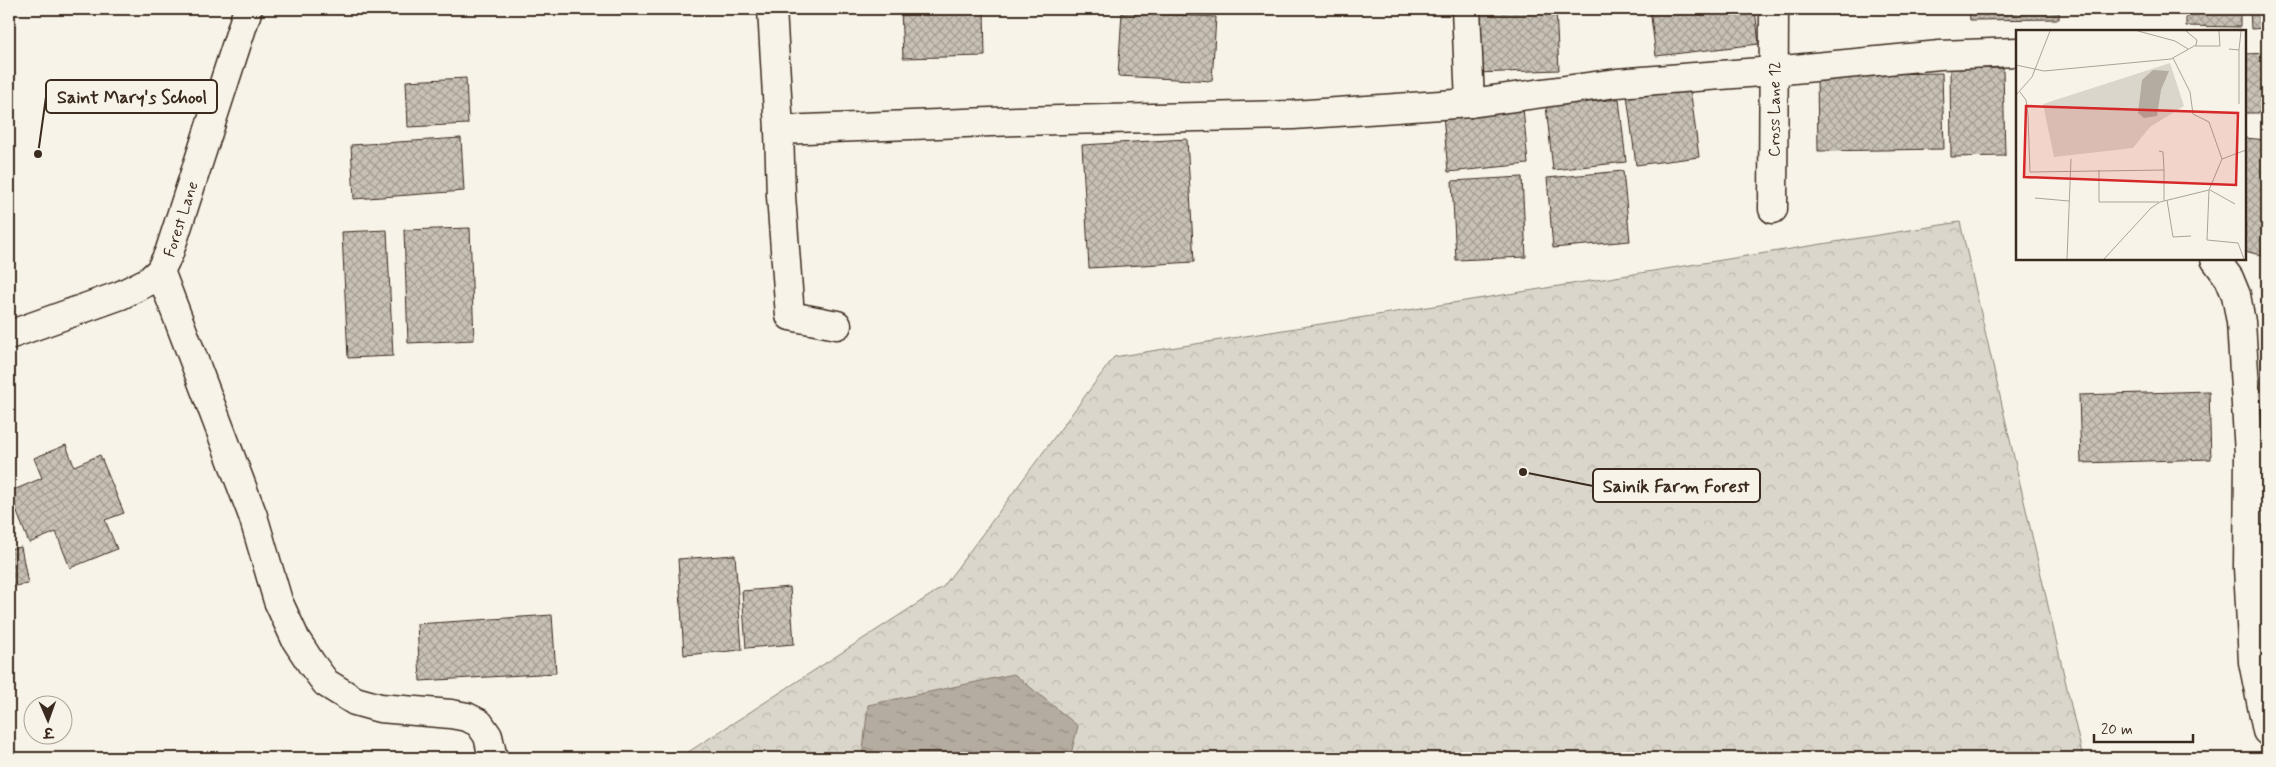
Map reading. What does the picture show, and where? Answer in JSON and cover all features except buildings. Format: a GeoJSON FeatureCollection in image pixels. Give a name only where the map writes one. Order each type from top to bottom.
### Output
{"type":"FeatureCollection","features":[{"type":"Feature","properties":{"kind":"street","name":"Forest Lane"},"geometry":{"type":"LineString","coordinates":[[9,335],[121,295],[149,281],[160,271],[169,253],[248,9]]}},
{"type":"Feature","properties":{"kind":"street"},"geometry":{"type":"LineString","coordinates":[[772,9],[780,130],[781,205],[790,316],[836,325]]}},
{"type":"Feature","properties":{"kind":"street"},"geometry":{"type":"LineString","coordinates":[[1466,9],[1470,103]]}},
{"type":"Feature","properties":{"kind":"street","name":"Cross Lane 12"},"geometry":{"type":"LineString","coordinates":[[1773,209],[1774,9]]}},
{"type":"Feature","properties":{"kind":"street"},"geometry":{"type":"LineString","coordinates":[[780,130],[1017,121],[1293,115],[1470,103],[1617,84],[1773,72],[1940,55],[2016,52]]}},
{"type":"Feature","properties":{"kind":"street"},"geometry":{"type":"LineString","coordinates":[[2217,260],[2230,278],[2236,295],[2241,322],[2249,454],[2248,567],[2254,662],[2267,731]]}},
{"type":"Feature","properties":{"kind":"street"},"geometry":{"type":"LineString","coordinates":[[160,271],[254,516],[278,601],[296,640],[311,663],[326,682],[354,701],[380,708],[450,714],[479,723],[488,736],[493,758]]}},
{"type":"Feature","properties":{"kind":"green space"},"geometry":{"type":"Polygon","coordinates":[[[1960,222],[2083,758],[679,758],[943,587],[1114,357],[1960,222]]]}},
{"type":"Feature","properties":{"kind":"water"},"geometry":{"type":"Polygon","coordinates":[[[1014,674],[1078,726],[1070,758],[862,758],[868,705],[1014,674]]]}},
{"type":"Feature","properties":{"kind":"place","name":"Saint Mary's School"},"geometry":{"type":"Point","coordinates":[38,154]}},
{"type":"Feature","properties":{"kind":"place","name":"Sainik Farm Forest"},"geometry":{"type":"Point","coordinates":[1523,472]}}]}
